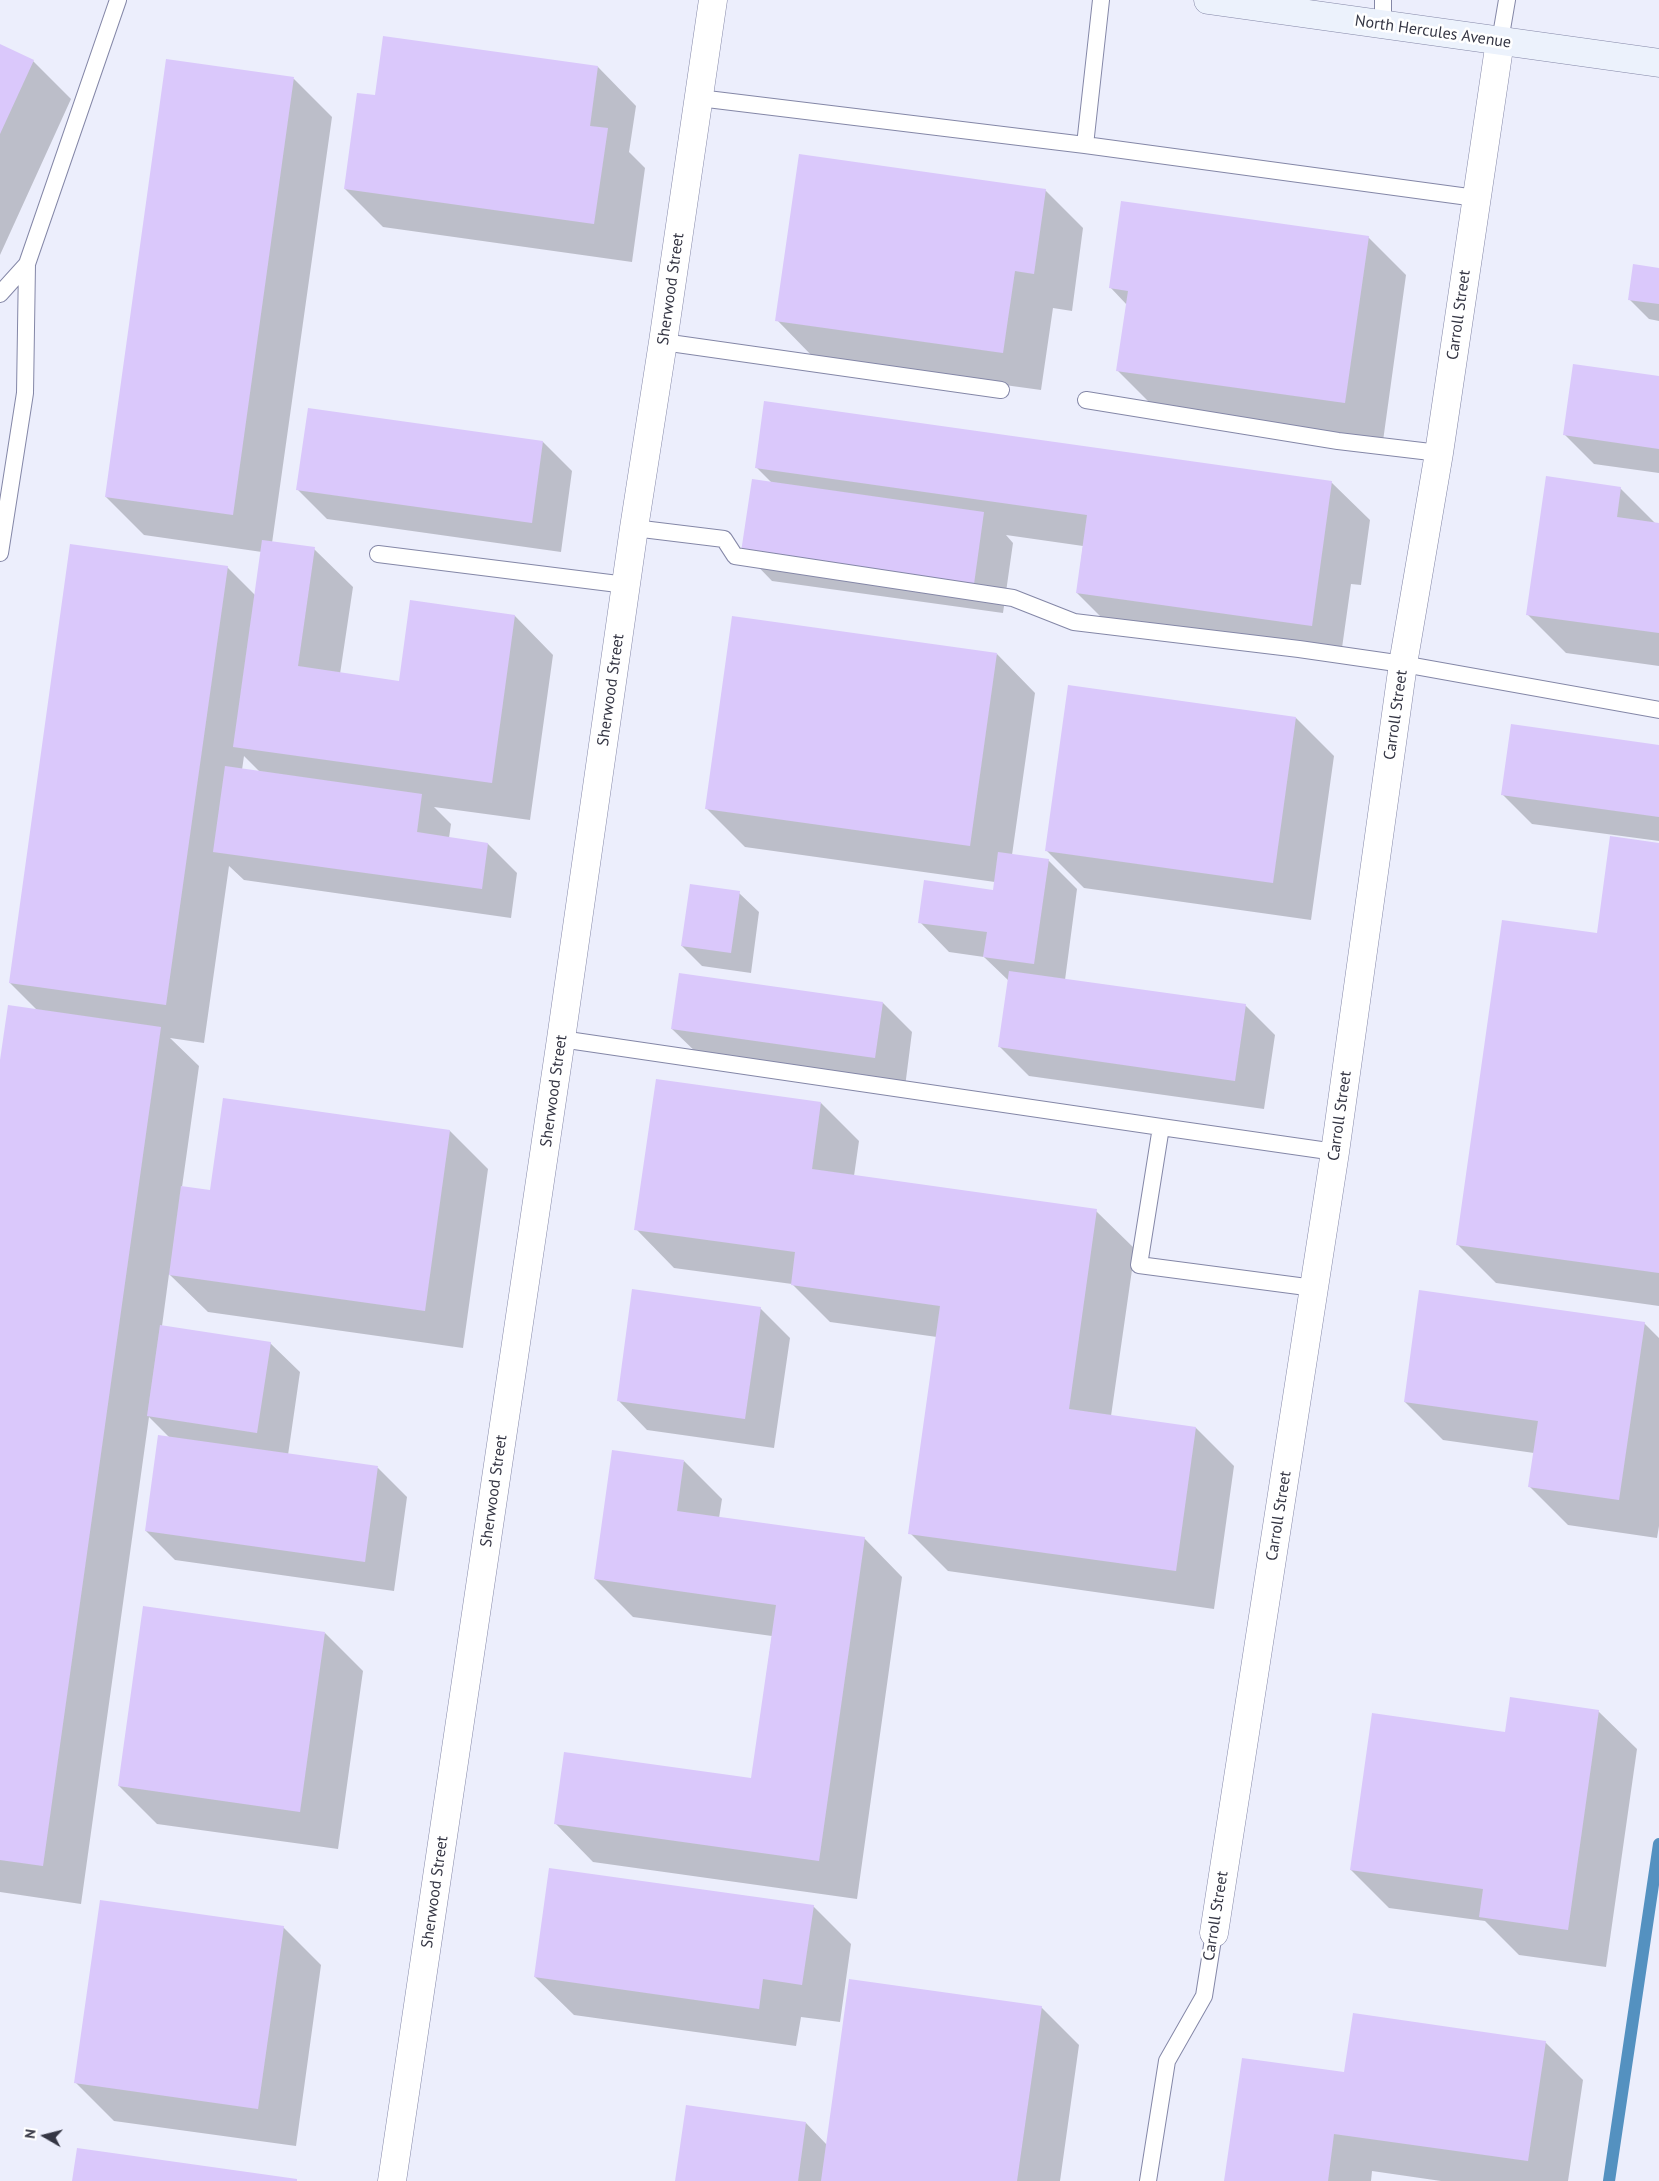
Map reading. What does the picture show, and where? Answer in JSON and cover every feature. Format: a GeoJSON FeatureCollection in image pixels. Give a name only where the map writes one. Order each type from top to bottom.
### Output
{"type":"FeatureCollection","features":[{"type":"Feature","properties":{"kind":"street","name":"Sherwood Street"},"geometry":{"type":"LineString","coordinates":[[392,2181],[713,0]]}},
{"type":"Feature","properties":{"kind":"street","name":"North Hercules Avenue"},"geometry":{"type":"LineString","coordinates":[[1208,0],[1383,12],[1500,41],[1659,63]]}},
{"type":"Feature","properties":{"kind":"street","name":"Carroll Street"},"geometry":{"type":"LineString","coordinates":[[1214,1933],[1335,1152],[1403,664],[1439,452],[1500,41]]}},
{"type":"Feature","properties":{"kind":"lane"},"geometry":{"type":"LineString","coordinates":[[0,553],[25,393],[27,264],[118,0]]}},
{"type":"Feature","properties":{"kind":"lane"},"geometry":{"type":"LineString","coordinates":[[1085,145],[1101,0]]}},
{"type":"Feature","properties":{"kind":"lane"},"geometry":{"type":"LineString","coordinates":[[1500,41],[1507,0]]}},
{"type":"Feature","properties":{"kind":"lane"},"geometry":{"type":"LineString","coordinates":[[699,98],[1085,145],[1476,198]]}},
{"type":"Feature","properties":{"kind":"lane"},"geometry":{"type":"LineString","coordinates":[[0,294],[27,264]]}},
{"type":"Feature","properties":{"kind":"lane"},"geometry":{"type":"LineString","coordinates":[[664,342],[1001,390]]}},
{"type":"Feature","properties":{"kind":"lane"},"geometry":{"type":"LineString","coordinates":[[1086,400],[1338,441],[1439,452]]}},
{"type":"Feature","properties":{"kind":"lane"},"geometry":{"type":"LineString","coordinates":[[634,528],[724,539],[734,556],[1013,598],[1074,622],[1299,649],[1403,664],[1659,710]]}},
{"type":"Feature","properties":{"kind":"lane"},"geometry":{"type":"LineString","coordinates":[[378,554],[626,585]]}},
{"type":"Feature","properties":{"kind":"lane"},"geometry":{"type":"LineString","coordinates":[[561,1039],[1335,1152]]}},
{"type":"Feature","properties":{"kind":"lane"},"geometry":{"type":"LineString","coordinates":[[1161,1127],[1139,1266],[1314,1288]]}},
{"type":"Feature","properties":{"kind":"lane","name":"Carroll Street"},"geometry":{"type":"LineString","coordinates":[[1148,2181],[1167,2061],[1204,1996],[1214,1933]]}},
{"type":"Feature","properties":{"kind":"building"},"geometry":{"type":"Polygon","coordinates":[[[383,36],[598,66],[590,126],[608,128],[594,224],[344,189],[357,93],[375,95],[383,36]]]}},
{"type":"Feature","properties":{"kind":"building"},"geometry":{"type":"Polygon","coordinates":[[[0,44],[34,60],[0,134],[0,44]]]}},
{"type":"Feature","properties":{"kind":"building"},"geometry":{"type":"Polygon","coordinates":[[[166,59],[294,77],[233,515],[105,497],[166,59]]]}},
{"type":"Feature","properties":{"kind":"building"},"geometry":{"type":"Polygon","coordinates":[[[799,154],[1046,189],[1034,274],[1015,271],[1003,353],[775,321],[799,154]]]}},
{"type":"Feature","properties":{"kind":"building"},"geometry":{"type":"Polygon","coordinates":[[[1121,201],[1369,236],[1345,403],[1116,371],[1128,291],[1109,288],[1121,201]]]}},
{"type":"Feature","properties":{"kind":"building"},"geometry":{"type":"Polygon","coordinates":[[[1633,264],[1659,268],[1659,304],[1628,300],[1633,264]]]}},
{"type":"Feature","properties":{"kind":"building"},"geometry":{"type":"Polygon","coordinates":[[[1573,364],[1659,376],[1659,449],[1563,435],[1573,364]]]}},
{"type":"Feature","properties":{"kind":"building"},"geometry":{"type":"Polygon","coordinates":[[[764,401],[1332,481],[1312,626],[1076,593],[1087,515],[755,468],[764,401]]]}},
{"type":"Feature","properties":{"kind":"building"},"geometry":{"type":"Polygon","coordinates":[[[308,408],[543,441],[532,523],[296,490],[308,408]]]}},
{"type":"Feature","properties":{"kind":"building"},"geometry":{"type":"Polygon","coordinates":[[[1546,476],[1621,487],[1617,517],[1659,523],[1659,633],[1526,615],[1546,476]]]}},
{"type":"Feature","properties":{"kind":"building"},"geometry":{"type":"Polygon","coordinates":[[[752,479],[984,512],[974,584],[741,552],[752,479]]]}},
{"type":"Feature","properties":{"kind":"building"},"geometry":{"type":"Polygon","coordinates":[[[262,540],[315,547],[298,666],[399,681],[410,600],[515,615],[492,783],[233,747],[262,540]]]}},
{"type":"Feature","properties":{"kind":"building"},"geometry":{"type":"Polygon","coordinates":[[[70,544],[228,566],[166,1005],[9,983],[70,544]]]}},
{"type":"Feature","properties":{"kind":"building"},"geometry":{"type":"Polygon","coordinates":[[[732,616],[997,653],[970,846],[705,809],[732,616]]]}},
{"type":"Feature","properties":{"kind":"building"},"geometry":{"type":"Polygon","coordinates":[[[1068,685],[1296,717],[1273,883],[1045,851],[1068,685]]]}},
{"type":"Feature","properties":{"kind":"building"},"geometry":{"type":"Polygon","coordinates":[[[1511,724],[1659,745],[1659,817],[1501,795],[1511,724]]]}},
{"type":"Feature","properties":{"kind":"building"},"geometry":{"type":"Polygon","coordinates":[[[225,766],[422,794],[417,832],[488,843],[482,889],[213,852],[225,766]]]}},
{"type":"Feature","properties":{"kind":"building"},"geometry":{"type":"Polygon","coordinates":[[[1610,836],[1659,843],[1659,1273],[1456,1245],[1502,920],[1597,933],[1610,836]]]}},
{"type":"Feature","properties":{"kind":"building"},"geometry":{"type":"Polygon","coordinates":[[[998,852],[1049,859],[1034,964],[983,957],[987,932],[918,923],[924,880],[993,890],[998,852]]]}},
{"type":"Feature","properties":{"kind":"building"},"geometry":{"type":"Polygon","coordinates":[[[690,884],[740,891],[731,953],[681,946],[690,884]]]}},
{"type":"Feature","properties":{"kind":"building"},"geometry":{"type":"Polygon","coordinates":[[[1009,971],[1246,1004],[1235,1081],[998,1047],[1009,971]]]}},
{"type":"Feature","properties":{"kind":"building"},"geometry":{"type":"Polygon","coordinates":[[[679,973],[883,1002],[875,1058],[671,1029],[679,973]]]}},
{"type":"Feature","properties":{"kind":"building"},"geometry":{"type":"Polygon","coordinates":[[[8,1005],[161,1027],[43,1866],[0,1860],[0,1060],[8,1005]]]}},
{"type":"Feature","properties":{"kind":"building"},"geometry":{"type":"Polygon","coordinates":[[[656,1079],[821,1102],[812,1169],[1097,1209],[1069,1409],[1196,1427],[1176,1571],[908,1534],[940,1306],[791,1285],[795,1252],[634,1230],[656,1079]]]}},
{"type":"Feature","properties":{"kind":"building"},"geometry":{"type":"Polygon","coordinates":[[[223,1098],[450,1130],[425,1311],[169,1275],[181,1186],[210,1190],[223,1098]]]}},
{"type":"Feature","properties":{"kind":"building"},"geometry":{"type":"Polygon","coordinates":[[[632,1289],[761,1307],[745,1419],[617,1401],[632,1289]]]}},
{"type":"Feature","properties":{"kind":"building"},"geometry":{"type":"Polygon","coordinates":[[[1419,1290],[1645,1322],[1619,1500],[1528,1487],[1538,1421],[1404,1402],[1419,1290]]]}},
{"type":"Feature","properties":{"kind":"building"},"geometry":{"type":"Polygon","coordinates":[[[160,1325],[271,1342],[257,1433],[147,1416],[160,1325]]]}},
{"type":"Feature","properties":{"kind":"building"},"geometry":{"type":"Polygon","coordinates":[[[158,1435],[378,1466],[365,1562],[145,1531],[158,1435]]]}},
{"type":"Feature","properties":{"kind":"building"},"geometry":{"type":"Polygon","coordinates":[[[612,1450],[684,1460],[677,1511],[865,1537],[819,1861],[554,1824],[564,1752],[751,1778],[776,1605],[594,1579],[612,1450]]]}},
{"type":"Feature","properties":{"kind":"building"},"geometry":{"type":"Polygon","coordinates":[[[143,1606],[325,1632],[300,1812],[118,1786],[143,1606]]]}},
{"type":"Feature","properties":{"kind":"building"},"geometry":{"type":"Polygon","coordinates":[[[1510,1697],[1599,1710],[1568,1930],[1479,1917],[1483,1889],[1350,1870],[1372,1713],[1505,1732],[1510,1697]]]}},
{"type":"Feature","properties":{"kind":"building"},"geometry":{"type":"Polygon","coordinates":[[[549,1868],[814,1905],[802,1985],[763,1979],[759,2009],[534,1977],[549,1868]]]}},
{"type":"Feature","properties":{"kind":"building"},"geometry":{"type":"Polygon","coordinates":[[[100,1900],[284,1926],[258,2109],[74,2083],[100,1900]]]}},
{"type":"Feature","properties":{"kind":"building"},"geometry":{"type":"Polygon","coordinates":[[[849,1979],[1042,2006],[1017,2181],[821,2181],[849,1979]]]}},
{"type":"Feature","properties":{"kind":"building"},"geometry":{"type":"Polygon","coordinates":[[[1353,2013],[1546,2041],[1528,2161],[1334,2134],[1328,2181],[1224,2181],[1242,2058],[1344,2072],[1353,2013]]]}},
{"type":"Feature","properties":{"kind":"building"},"geometry":{"type":"Polygon","coordinates":[[[686,2105],[806,2122],[798,2181],[675,2181],[686,2105]]]}},
{"type":"Feature","properties":{"kind":"building"},"geometry":{"type":"Polygon","coordinates":[[[77,2148],[297,2179],[297,2181],[72,2181],[77,2148]]]}},
{"type":"Feature","properties":{"kind":"waterway"},"geometry":{"type":"LineString","coordinates":[[1609,2181],[1659,1844]]}}]}
